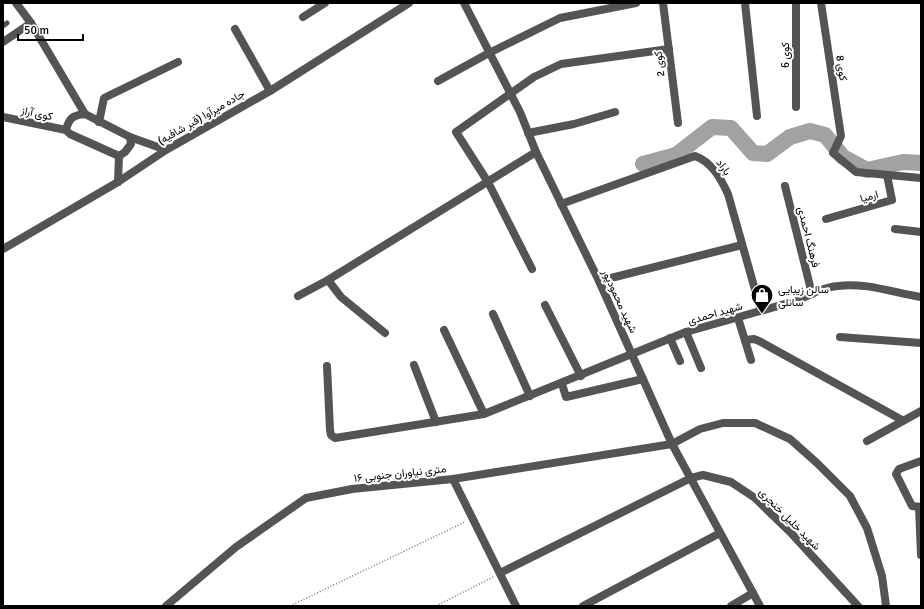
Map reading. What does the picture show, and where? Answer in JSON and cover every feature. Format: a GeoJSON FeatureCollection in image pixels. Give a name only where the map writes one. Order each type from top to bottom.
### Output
{"type":"FeatureCollection","features":[{"type":"Feature","properties":{"kind":"street"},"geometry":{"type":"LineString","coordinates":[[16,3],[31,23],[85,114],[130,137],[166,150]]}},
{"type":"Feature","properties":{"kind":"street"},"geometry":{"type":"LineString","coordinates":[[303,17],[325,3]]}},
{"type":"Feature","properties":{"kind":"street","name":"جاده میرآوا (قبر شافیه)"},"geometry":{"type":"LineString","coordinates":[[3,249],[118,182],[166,150],[270,91],[410,3]]}},
{"type":"Feature","properties":{"kind":"street","name":"شهید محمودپور"},"geometry":{"type":"LineString","coordinates":[[464,3],[510,93],[536,152],[599,281],[672,444],[760,606]]}},
{"type":"Feature","properties":{"kind":"street"},"geometry":{"type":"LineString","coordinates":[[438,81],[489,53],[560,18],[636,3]]}},
{"type":"Feature","properties":{"kind":"street","name":"کوی 2"},"geometry":{"type":"LineString","coordinates":[[663,3],[678,123]]}},
{"type":"Feature","properties":{"kind":"street"},"geometry":{"type":"LineString","coordinates":[[745,3],[757,116]]}},
{"type":"Feature","properties":{"kind":"street","name":"کوی 6"},"geometry":{"type":"LineString","coordinates":[[796,3],[796,106]]}},
{"type":"Feature","properties":{"kind":"street","name":"کوی 8"},"geometry":{"type":"LineString","coordinates":[[821,3],[841,136],[833,153],[856,172],[887,174]]}},
{"type":"Feature","properties":{"kind":"street"},"geometry":{"type":"LineString","coordinates":[[3,42],[31,23]]}},
{"type":"Feature","properties":{"kind":"street"},"geometry":{"type":"LineString","coordinates":[[234,29],[270,91]]}},
{"type":"Feature","properties":{"kind":"street"},"geometry":{"type":"LineString","coordinates":[[532,269],[488,182],[456,132],[534,77],[561,64],[669,49]]}},
{"type":"Feature","properties":{"kind":"street"},"geometry":{"type":"LineString","coordinates":[[99,122],[104,98],[178,62]]}},
{"type":"Feature","properties":{"kind":"street"},"geometry":{"type":"LineString","coordinates":[[528,133],[574,124],[615,112]]}},
{"type":"Feature","properties":{"kind":"street"},"geometry":{"type":"LineString","coordinates":[[66,130],[68,120],[75,115],[85,114]]}},
{"type":"Feature","properties":{"kind":"street","name":"کوی آراز"},"geometry":{"type":"LineString","coordinates":[[3,117],[66,130],[70,134],[119,156]]}},
{"type":"Feature","properties":{"kind":"street"},"geometry":{"type":"LineString","coordinates":[[118,182],[119,156],[125,152],[131,144],[130,137]]}},
{"type":"Feature","properties":{"kind":"street"},"geometry":{"type":"LineString","coordinates":[[298,296],[328,280],[536,152]]}},
{"type":"Feature","properties":{"kind":"street","name":"باراد"},"geometry":{"type":"LineString","coordinates":[[561,204],[695,156],[703,158],[721,179],[728,194],[761,311]]}},
{"type":"Feature","properties":{"kind":"street"},"geometry":{"type":"LineString","coordinates":[[887,174],[921,178]]}},
{"type":"Feature","properties":{"kind":"street","name":"ارمیا"},"geometry":{"type":"LineString","coordinates":[[826,219],[892,200],[887,174]]}},
{"type":"Feature","properties":{"kind":"street","name":"فرهنگ احمدی"},"geometry":{"type":"LineString","coordinates":[[785,186],[812,294]]}},
{"type":"Feature","properties":{"kind":"street"},"geometry":{"type":"LineString","coordinates":[[895,229],[921,232]]}},
{"type":"Feature","properties":{"kind":"street"},"geometry":{"type":"LineString","coordinates":[[599,281],[742,245]]}},
{"type":"Feature","properties":{"kind":"street"},"geometry":{"type":"LineString","coordinates":[[328,280],[341,297],[385,333]]}},
{"type":"Feature","properties":{"kind":"street","name":"شهید احمدی"},"geometry":{"type":"LineString","coordinates":[[327,366],[330,430],[331,435],[335,438],[484,414],[582,376],[686,332],[800,300],[812,294],[838,286],[865,287],[921,297]]}},
{"type":"Feature","properties":{"kind":"street"},"geometry":{"type":"LineString","coordinates":[[545,304],[582,376]]}},
{"type":"Feature","properties":{"kind":"street"},"geometry":{"type":"LineString","coordinates":[[493,314],[530,396]]}},
{"type":"Feature","properties":{"kind":"street"},"geometry":{"type":"LineString","coordinates":[[738,318],[751,360]]}},
{"type":"Feature","properties":{"kind":"street"},"geometry":{"type":"LineString","coordinates":[[444,330],[484,414]]}},
{"type":"Feature","properties":{"kind":"street"},"geometry":{"type":"LineString","coordinates":[[686,332],[701,368]]}},
{"type":"Feature","properties":{"kind":"street"},"geometry":{"type":"LineString","coordinates":[[840,337],[921,343]]}},
{"type":"Feature","properties":{"kind":"street"},"geometry":{"type":"LineString","coordinates":[[670,338],[680,361]]}},
{"type":"Feature","properties":{"kind":"street"},"geometry":{"type":"LineString","coordinates":[[745,340],[754,339],[760,341],[902,420]]}},
{"type":"Feature","properties":{"kind":"street"},"geometry":{"type":"LineString","coordinates":[[414,365],[436,422]]}},
{"type":"Feature","properties":{"kind":"street"},"geometry":{"type":"LineString","coordinates":[[562,384],[566,397],[643,379]]}},
{"type":"Feature","properties":{"kind":"street"},"geometry":{"type":"LineString","coordinates":[[867,441],[902,420],[921,411]]}},
{"type":"Feature","properties":{"kind":"street","name":"۱۶ متری نیاوران جنوبی"},"geometry":{"type":"LineString","coordinates":[[166,606],[236,547],[306,498],[352,489],[453,479],[672,444],[700,429],[723,423],[755,424],[790,439],[850,496],[867,528],[882,576],[886,606]]}},
{"type":"Feature","properties":{"kind":"street"},"geometry":{"type":"LineString","coordinates":[[921,461],[898,470],[896,474],[912,506],[920,507],[921,555]]}},
{"type":"Feature","properties":{"kind":"street","name":"شهید خلیل خنجری"},"geometry":{"type":"LineString","coordinates":[[691,478],[703,475],[731,482],[755,498],[792,534],[858,606]]}},
{"type":"Feature","properties":{"kind":"street"},"geometry":{"type":"LineString","coordinates":[[500,573],[691,478]]}},
{"type":"Feature","properties":{"kind":"street"},"geometry":{"type":"LineString","coordinates":[[453,479],[516,606]]}},
{"type":"Feature","properties":{"kind":"street"},"geometry":{"type":"LineString","coordinates":[[583,606],[720,533]]}},
{"type":"Feature","properties":{"kind":"street"},"geometry":{"type":"LineString","coordinates":[[731,606],[753,593]]}},
{"type":"Feature","properties":{"kind":"path"},"geometry":{"type":"LineString","coordinates":[[290,606],[472,518]]}},
{"type":"Feature","properties":{"kind":"path"},"geometry":{"type":"LineString","coordinates":[[436,606],[500,573]]}},
{"type":"Feature","properties":{"kind":"waterway"},"geometry":{"type":"LineString","coordinates":[[643,164],[676,155],[712,127],[731,128],[753,153],[767,154],[790,137],[810,131],[825,135],[843,157],[867,170],[903,162],[921,163]]}},
{"type":"Feature","properties":{"kind":"place","name":"سالن زیبایی سانلی"},"geometry":{"type":"Point","coordinates":[762,314]}}]}
